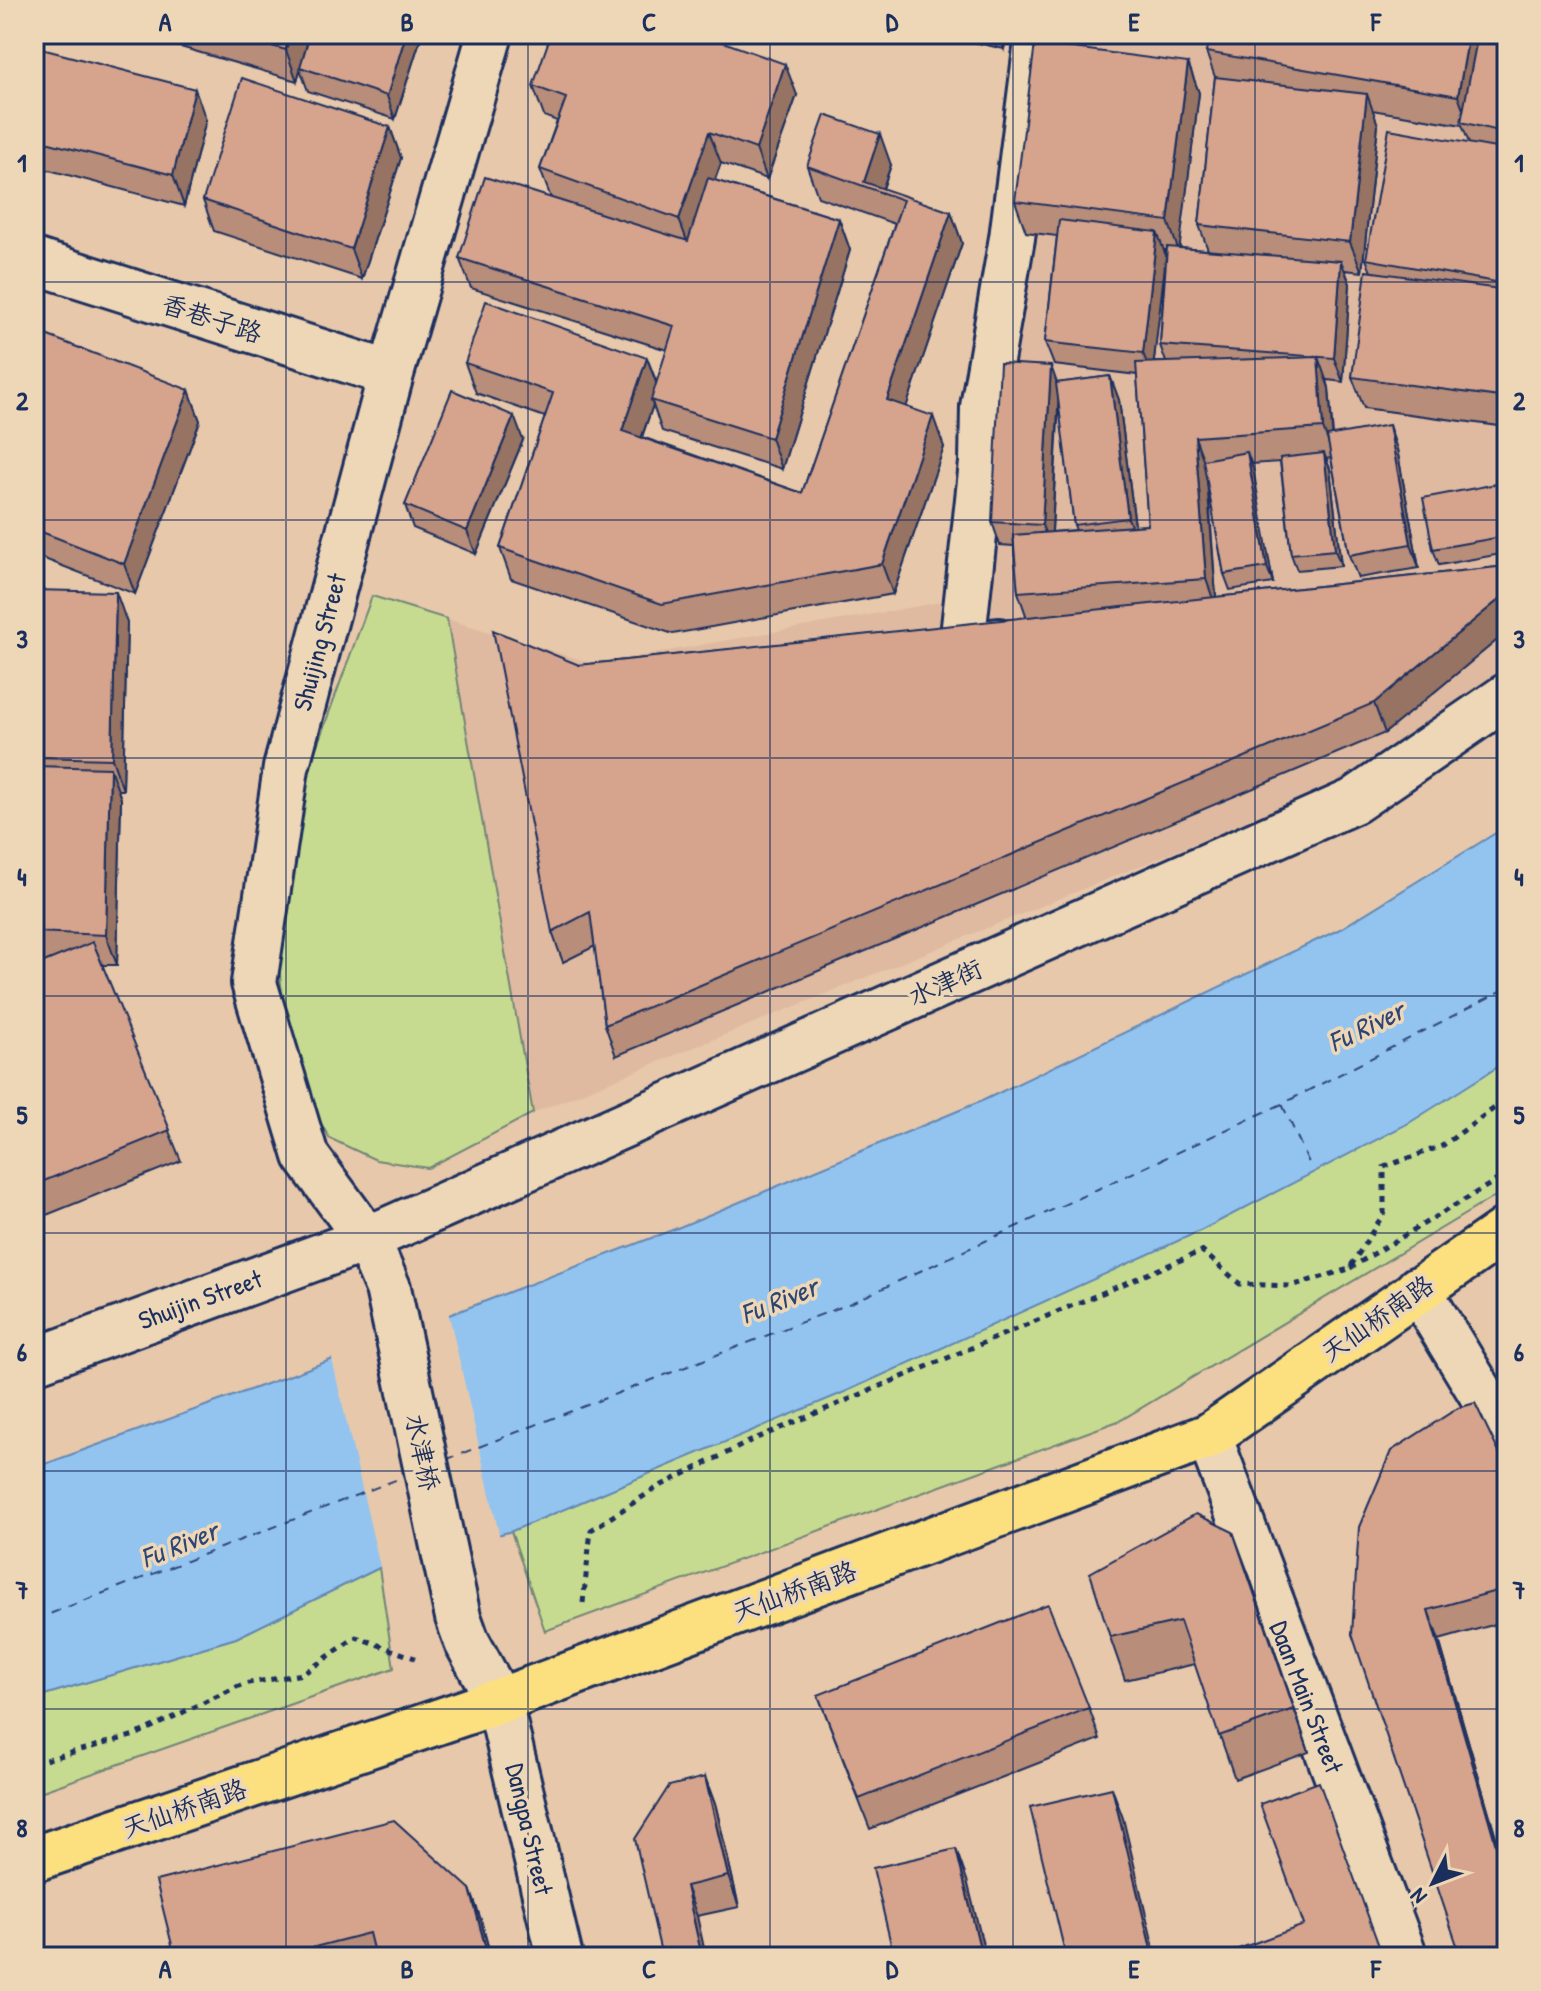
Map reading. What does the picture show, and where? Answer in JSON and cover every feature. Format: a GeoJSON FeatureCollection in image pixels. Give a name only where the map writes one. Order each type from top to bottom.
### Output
{"type":"FeatureCollection","features":[{"type":"Feature","properties":{"kind":"main road","name":"天仙桥南路"},"geometry":{"type":"LineString","coordinates":[[34,1859],[499,1701],[1209,1436],[1507,1229]]}},
{"type":"Feature","properties":{"kind":"street","name":"Shuijing Street"},"geometry":{"type":"LineString","coordinates":[[388,1288],[367,1239],[306,1156],[254,983],[286,768],[391,374],[490,34]]}},
{"type":"Feature","properties":{"kind":"street"},"geometry":{"type":"LineString","coordinates":[[1038,34],[1012,238],[983,407],[982,463],[962,645],[1040,637]]}},
{"type":"Feature","properties":{"kind":"street","name":"香巷子路"},"geometry":{"type":"LineString","coordinates":[[34,261],[391,374]]}},
{"type":"Feature","properties":{"kind":"street","name":"水津街"},"geometry":{"type":"LineString","coordinates":[[367,1239],[1354,801],[1507,696]]}},
{"type":"Feature","properties":{"kind":"street","name":"Shuijin Street"},"geometry":{"type":"LineString","coordinates":[[34,1361],[367,1239]]}},
{"type":"Feature","properties":{"kind":"street","name":"水津桥"},"geometry":{"type":"LineString","coordinates":[[388,1288],[458,1617],[467,1642],[499,1701]]}},
{"type":"Feature","properties":{"kind":"street"},"geometry":{"type":"LineString","coordinates":[[1418,1289],[1507,1436]]}},
{"type":"Feature","properties":{"kind":"street","name":"Daan Main Street"},"geometry":{"type":"LineString","coordinates":[[1209,1436],[1405,1957]]}},
{"type":"Feature","properties":{"kind":"street","name":"Dangpa Street"},"geometry":{"type":"LineString","coordinates":[[499,1701],[560,1957]]}},
{"type":"Feature","properties":{"kind":"path"},"geometry":{"type":"LineString","coordinates":[[1349,1269],[1384,1213],[1384,1167],[1442,1146],[1507,1099]]}},
{"type":"Feature","properties":{"kind":"path"},"geometry":{"type":"LineString","coordinates":[[583,1603],[591,1530],[658,1487],[757,1438],[1202,1251],[1240,1284],[1291,1286],[1349,1269],[1507,1174]]}},
{"type":"Feature","properties":{"kind":"path"},"geometry":{"type":"LineString","coordinates":[[34,1763],[135,1735],[243,1684],[303,1674],[356,1637],[415,1658]]}},
{"type":"Feature","properties":{"kind":"shaded area"},"geometry":{"type":"Polygon","coordinates":[[[1013,34],[1507,34],[1507,674],[1341,784],[533,1113],[447,619],[595,664],[946,601],[1013,34]]]}},
{"type":"Feature","properties":{"kind":"green space"},"geometry":{"type":"Polygon","coordinates":[[[372,596],[447,619],[533,1113],[428,1168],[376,1160],[329,1138],[290,1065],[277,948],[293,811],[372,596]]]}},
{"type":"Feature","properties":{"kind":"green space"},"geometry":{"type":"Polygon","coordinates":[[[1507,1061],[1507,1189],[1121,1420],[545,1631],[511,1531],[843,1390],[1160,1248],[1336,1160],[1507,1061]]]}},
{"type":"Feature","properties":{"kind":"green space"},"geometry":{"type":"Polygon","coordinates":[[[379,1568],[394,1668],[34,1794],[34,1698],[236,1638],[379,1568]]]}},
{"type":"Feature","properties":{"kind":"water","name":"Fu River"},"geometry":{"type":"Polygon","coordinates":[[[1507,826],[1507,1061],[1409,1123],[1202,1230],[847,1391],[512,1531],[379,1568],[236,1638],[34,1698],[34,1468],[291,1375],[675,1229],[984,1100],[1340,929],[1507,826]]]}},
{"type":"Feature","properties":{"kind":"pier"},"geometry":{"type":"Polygon","coordinates":[[[448,1311],[500,1538],[381,1571],[331,1355],[448,1311]]]}},
{"type":"Feature","properties":{"kind":"building"},"geometry":{"type":"Polygon","coordinates":[[[229,34],[290,34],[286,50],[229,34]]]}},
{"type":"Feature","properties":{"kind":"building"},"geometry":{"type":"Polygon","coordinates":[[[310,34],[406,34],[387,96],[300,67],[310,34]]]}},
{"type":"Feature","properties":{"kind":"building"},"geometry":{"type":"Polygon","coordinates":[[[551,34],[701,34],[785,64],[756,149],[709,132],[679,219],[540,169],[566,98],[533,86],[551,34]]]}},
{"type":"Feature","properties":{"kind":"building"},"geometry":{"type":"Polygon","coordinates":[[[1209,34],[1469,34],[1458,96],[1206,52],[1209,34]]]}},
{"type":"Feature","properties":{"kind":"building"},"geometry":{"type":"Polygon","coordinates":[[[1478,34],[1507,34],[1507,133],[1461,122],[1478,34]]]}},
{"type":"Feature","properties":{"kind":"building"},"geometry":{"type":"Polygon","coordinates":[[[1035,43],[1188,63],[1168,221],[1015,201],[1035,43]]]}},
{"type":"Feature","properties":{"kind":"building"},"geometry":{"type":"Polygon","coordinates":[[[34,47],[195,89],[173,175],[34,139],[34,47]]]}},
{"type":"Feature","properties":{"kind":"building"},"geometry":{"type":"Polygon","coordinates":[[[1215,77],[1367,94],[1350,242],[1199,225],[1215,77]]]}},
{"type":"Feature","properties":{"kind":"building"},"geometry":{"type":"Polygon","coordinates":[[[242,78],[390,127],[351,249],[203,200],[242,78]]]}},
{"type":"Feature","properties":{"kind":"building"},"geometry":{"type":"Polygon","coordinates":[[[825,115],[880,134],[864,182],[951,212],[887,400],[933,416],[882,564],[662,604],[500,548],[553,393],[465,363],[486,301],[647,358],[622,431],[802,493],[903,200],[807,166],[825,115]]]}},
{"type":"Feature","properties":{"kind":"building"},"geometry":{"type":"Polygon","coordinates":[[[1389,129],[1507,150],[1507,284],[1366,259],[1389,129]]]}},
{"type":"Feature","properties":{"kind":"building"},"geometry":{"type":"Polygon","coordinates":[[[485,177],[688,241],[708,178],[839,219],[771,438],[651,400],[674,326],[459,258],[485,177]]]}},
{"type":"Feature","properties":{"kind":"building"},"geometry":{"type":"Polygon","coordinates":[[[1059,220],[1157,232],[1143,353],[1045,342],[1059,220]]]}},
{"type":"Feature","properties":{"kind":"building"},"geometry":{"type":"Polygon","coordinates":[[[1167,247],[1341,261],[1334,358],[1160,345],[1167,247]]]}},
{"type":"Feature","properties":{"kind":"building"},"geometry":{"type":"Polygon","coordinates":[[[1366,271],[1507,290],[1507,398],[1352,377],[1366,271]]]}},
{"type":"Feature","properties":{"kind":"building"},"geometry":{"type":"Polygon","coordinates":[[[38,332],[189,390],[124,564],[34,529],[34,344],[38,332]]]}},
{"type":"Feature","properties":{"kind":"building"},"geometry":{"type":"Polygon","coordinates":[[[1318,357],[1323,428],[1195,437],[1206,579],[1018,592],[1013,535],[1148,525],[1136,363],[1318,357]]]}},
{"type":"Feature","properties":{"kind":"building"},"geometry":{"type":"Polygon","coordinates":[[[1000,363],[1051,366],[1042,525],[992,522],[1000,363]]]}},
{"type":"Feature","properties":{"kind":"building"},"geometry":{"type":"Polygon","coordinates":[[[1110,376],[1128,518],[1074,525],[1056,383],[1110,376]]]}},
{"type":"Feature","properties":{"kind":"building"},"geometry":{"type":"Polygon","coordinates":[[[452,390],[514,416],[467,531],[405,505],[452,390]]]}},
{"type":"Feature","properties":{"kind":"building"},"geometry":{"type":"Polygon","coordinates":[[[1389,425],[1411,544],[1349,555],[1327,436],[1389,425]]]}},
{"type":"Feature","properties":{"kind":"building"},"geometry":{"type":"Polygon","coordinates":[[[1247,452],[1267,567],[1224,574],[1203,460],[1247,452]]]}},
{"type":"Feature","properties":{"kind":"building"},"geometry":{"type":"Polygon","coordinates":[[[1324,453],[1335,550],[1291,554],[1280,458],[1324,453]]]}},
{"type":"Feature","properties":{"kind":"building"},"geometry":{"type":"Polygon","coordinates":[[[1507,482],[1507,536],[1433,549],[1423,498],[1507,482]]]}},
{"type":"Feature","properties":{"kind":"building"},"geometry":{"type":"Polygon","coordinates":[[[1507,566],[1507,593],[1374,703],[605,1025],[590,912],[552,932],[493,630],[579,665],[1507,566]]]}},
{"type":"Feature","properties":{"kind":"building"},"geometry":{"type":"Polygon","coordinates":[[[34,590],[116,592],[112,759],[34,757],[34,590]]]}},
{"type":"Feature","properties":{"kind":"building"},"geometry":{"type":"Polygon","coordinates":[[[34,766],[110,768],[106,935],[34,932],[34,766]]]}},
{"type":"Feature","properties":{"kind":"building"},"geometry":{"type":"Polygon","coordinates":[[[93,942],[170,1130],[34,1185],[34,966],[93,942]]]}},
{"type":"Feature","properties":{"kind":"building"},"geometry":{"type":"Polygon","coordinates":[[[1475,1403],[1507,1469],[1507,1588],[1428,1610],[1507,1883],[1507,1957],[1461,1957],[1352,1634],[1359,1527],[1391,1451],[1458,1408],[1475,1403]]]}},
{"type":"Feature","properties":{"kind":"building"},"geometry":{"type":"Polygon","coordinates":[[[1196,1514],[1233,1532],[1294,1709],[1219,1736],[1180,1621],[1110,1637],[1090,1573],[1196,1514]]]}},
{"type":"Feature","properties":{"kind":"building"},"geometry":{"type":"Polygon","coordinates":[[[1048,1604],[1089,1708],[859,1799],[818,1695],[1048,1604]]]}},
{"type":"Feature","properties":{"kind":"building"},"geometry":{"type":"Polygon","coordinates":[[[705,1777],[728,1876],[686,1886],[702,1957],[662,1957],[635,1839],[669,1786],[705,1777]]]}},
{"type":"Feature","properties":{"kind":"building"},"geometry":{"type":"Polygon","coordinates":[[[1319,1782],[1383,1957],[1216,1957],[1304,1925],[1260,1804],[1319,1782]]]}},
{"type":"Feature","properties":{"kind":"building"},"geometry":{"type":"Polygon","coordinates":[[[1112,1788],[1153,1957],[1066,1957],[1030,1807],[1112,1788]]]}},
{"type":"Feature","properties":{"kind":"building"},"geometry":{"type":"Polygon","coordinates":[[[394,1820],[470,1889],[488,1957],[375,1957],[369,1933],[276,1957],[175,1957],[156,1881],[394,1820]]]}},
{"type":"Feature","properties":{"kind":"building"},"geometry":{"type":"Polygon","coordinates":[[[956,1849],[982,1957],[894,1957],[873,1868],[956,1849]]]}},
{"type":"Feature","properties":{"kind":"ferry route"},"geometry":{"type":"LineString","coordinates":[[445,1460],[851,1303],[1282,1104],[1507,988]]}},
{"type":"Feature","properties":{"kind":"ferry route"},"geometry":{"type":"LineString","coordinates":[[1282,1104],[1310,1165]]}},
{"type":"Feature","properties":{"kind":"ferry route"},"geometry":{"type":"LineString","coordinates":[[34,1620],[406,1476]]}}]}
